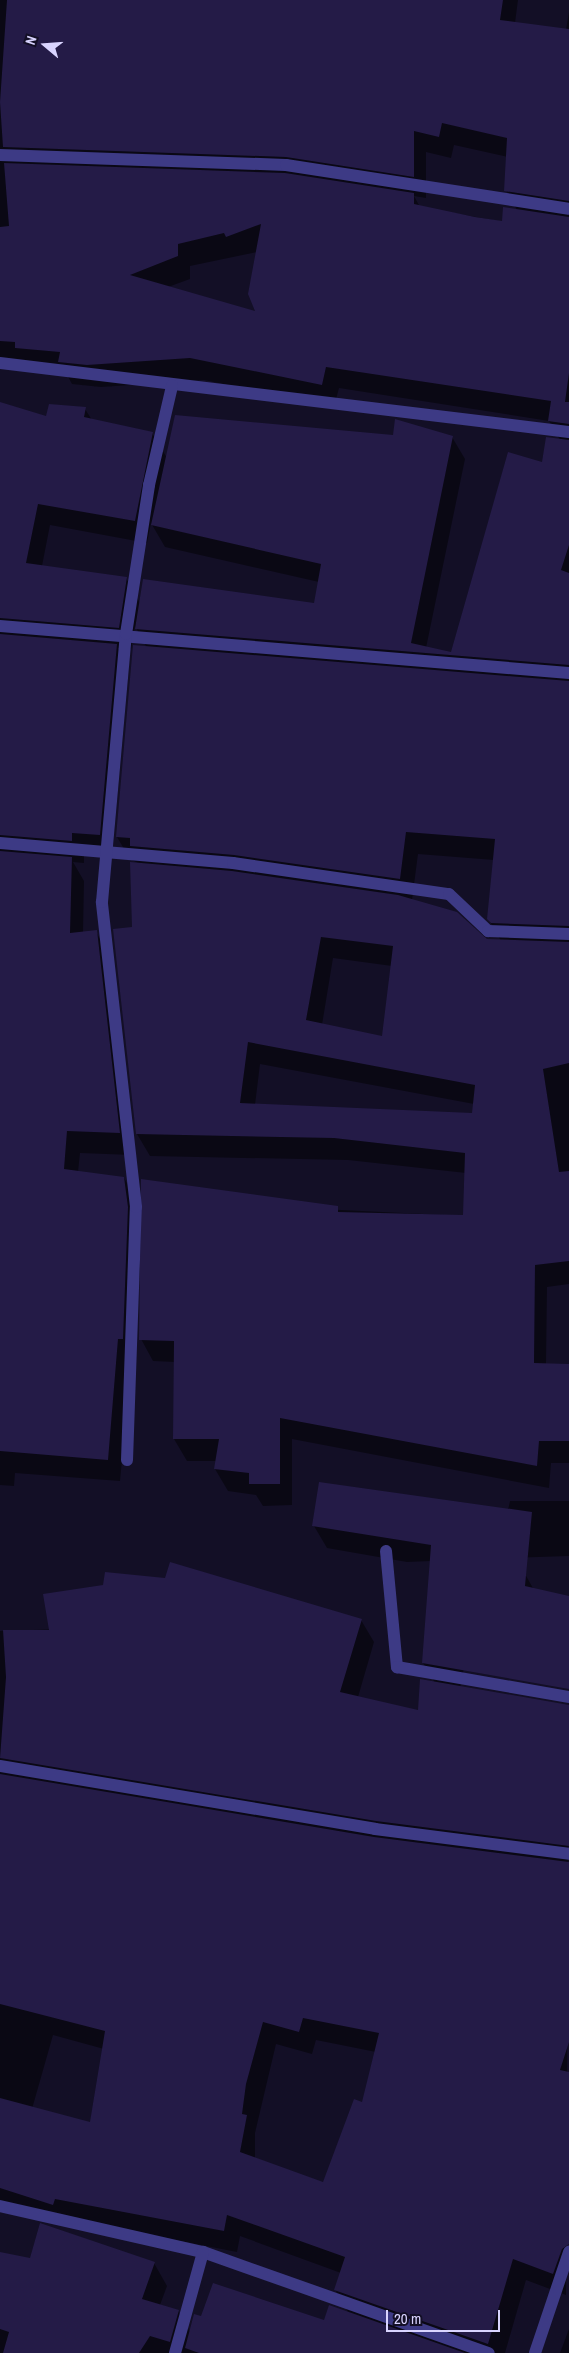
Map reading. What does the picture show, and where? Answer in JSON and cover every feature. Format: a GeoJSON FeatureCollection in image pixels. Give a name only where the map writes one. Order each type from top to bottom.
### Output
{"type":"FeatureCollection","features":[{"type":"Feature","properties":{"kind":"street"},"geometry":{"type":"LineString","coordinates":[[0,156],[286,165],[569,209]]}},
{"type":"Feature","properties":{"kind":"street"},"geometry":{"type":"LineString","coordinates":[[0,363],[172,386],[569,432]]}},
{"type":"Feature","properties":{"kind":"street"},"geometry":{"type":"LineString","coordinates":[[127,1460],[136,1207],[102,902],[126,634],[149,485],[172,386]]}},
{"type":"Feature","properties":{"kind":"street"},"geometry":{"type":"LineString","coordinates":[[0,626],[126,634],[569,673]]}},
{"type":"Feature","properties":{"kind":"street"},"geometry":{"type":"LineString","coordinates":[[0,843],[233,863],[448,894],[488,931],[569,934]]}},
{"type":"Feature","properties":{"kind":"street"},"geometry":{"type":"LineString","coordinates":[[386,1551],[397,1667],[569,1697]]}},
{"type":"Feature","properties":{"kind":"street"},"geometry":{"type":"LineString","coordinates":[[0,1766],[375,1830],[569,1854]]}},
{"type":"Feature","properties":{"kind":"street"},"geometry":{"type":"LineString","coordinates":[[0,2206],[203,2252],[489,2353]]}},
{"type":"Feature","properties":{"kind":"street"},"geometry":{"type":"LineString","coordinates":[[175,2353],[203,2252]]}},
{"type":"Feature","properties":{"kind":"street"},"geometry":{"type":"LineString","coordinates":[[535,2353],[569,2252]]}},
{"type":"Feature","properties":{"kind":"building"},"geometry":{"type":"Polygon","coordinates":[[[7,0],[503,0],[500,20],[569,29],[569,201],[504,191],[507,138],[442,123],[439,137],[414,131],[414,177],[286,157],[3,147],[0,102],[7,0]]]}},
{"type":"Feature","properties":{"kind":"building"},"geometry":{"type":"Polygon","coordinates":[[[4,163],[285,173],[414,193],[414,204],[475,217],[502,221],[503,207],[569,217],[569,373],[565,402],[569,402],[569,424],[548,421],[551,401],[326,367],[322,385],[190,358],[87,365],[58,362],[60,352],[15,348],[15,342],[0,341],[0,227],[9,226],[4,163]],[[261,224],[226,237],[224,233],[178,244],[178,256],[130,275],[255,311],[248,294],[261,224]]]}},
{"type":"Feature","properties":{"kind":"building"},"geometry":{"type":"Polygon","coordinates":[[[0,402],[46,416],[49,404],[86,407],[84,417],[153,432],[135,521],[38,504],[26,563],[127,577],[119,628],[0,618],[0,402]]]}},
{"type":"Feature","properties":{"kind":"building"},"geometry":{"type":"Polygon","coordinates":[[[175,415],[393,435],[395,419],[453,436],[411,643],[451,652],[508,452],[542,462],[546,437],[569,440],[569,545],[561,570],[569,573],[569,665],[135,629],[143,579],[314,603],[321,564],[151,525],[175,415]]]}},
{"type":"Feature","properties":{"kind":"building"},"geometry":{"type":"Polygon","coordinates":[[[0,634],[117,644],[100,835],[72,833],[72,841],[0,835],[0,634]]]}},
{"type":"Feature","properties":{"kind":"building"},"geometry":{"type":"Polygon","coordinates":[[[133,645],[569,681],[569,926],[491,923],[487,919],[495,839],[406,832],[400,879],[234,855],[130,846],[130,838],[116,837],[133,645]]]}},
{"type":"Feature","properties":{"kind":"building"},"geometry":{"type":"Polygon","coordinates":[[[0,851],[72,857],[70,933],[97,930],[120,1133],[67,1131],[64,1169],[124,1177],[128,1207],[123,1339],[118,1339],[108,1460],[0,1451],[0,851]]]}},
{"type":"Feature","properties":{"kind":"building"},"geometry":{"type":"Polygon","coordinates":[[[130,862],[232,871],[398,895],[457,912],[487,939],[569,942],[569,1063],[543,1069],[559,1172],[569,1171],[569,1261],[535,1265],[534,1363],[569,1364],[569,1441],[539,1441],[537,1466],[280,1418],[280,1484],[249,1484],[249,1473],[214,1469],[219,1439],[173,1439],[174,1341],[139,1340],[141,1179],[338,1206],[338,1212],[463,1215],[465,1153],[334,1138],[136,1134],[113,929],[132,927],[130,862]],[[321,937],[306,1020],[382,1036],[393,946],[321,937]],[[248,1042],[240,1103],[472,1113],[475,1085],[248,1042]]]}},
{"type":"Feature","properties":{"kind":"building"},"geometry":{"type":"Polygon","coordinates":[[[319,1482],[532,1512],[525,1586],[569,1596],[569,1689],[422,1663],[431,1545],[312,1526],[319,1482]]]}},
{"type":"Feature","properties":{"kind":"building"},"geometry":{"type":"Polygon","coordinates":[[[170,1562],[362,1619],[340,1692],[418,1710],[420,1679],[569,1705],[569,1846],[376,1821],[0,1758],[6,1677],[3,1630],[49,1630],[43,1594],[103,1585],[105,1572],[165,1578],[170,1562]]]}},
{"type":"Feature","properties":{"kind":"building"},"geometry":{"type":"Polygon","coordinates":[[[0,1774],[374,1837],[569,1862],[569,2042],[560,2070],[569,2072],[569,2244],[562,2249],[553,2274],[513,2259],[488,2344],[334,2290],[345,2257],[227,2215],[224,2231],[55,2199],[53,2205],[0,2188],[0,2098],[90,2122],[105,2031],[0,2004],[0,1774]],[[303,2018],[299,2032],[263,2022],[246,2084],[242,2114],[247,2115],[240,2152],[323,2182],[354,2099],[362,2102],[379,2033],[303,2018]]]}},
{"type":"Feature","properties":{"kind":"building"},"geometry":{"type":"Polygon","coordinates":[[[40,2223],[155,2262],[142,2299],[179,2310],[170,2342],[150,2336],[139,2353],[3,2353],[9,2332],[0,2329],[0,2252],[30,2258],[40,2223]]]}},
{"type":"Feature","properties":{"kind":"building"},"geometry":{"type":"Polygon","coordinates":[[[213,2283],[324,2320],[329,2305],[465,2353],[199,2353],[185,2348],[194,2314],[201,2316],[213,2283]]]}}]}
